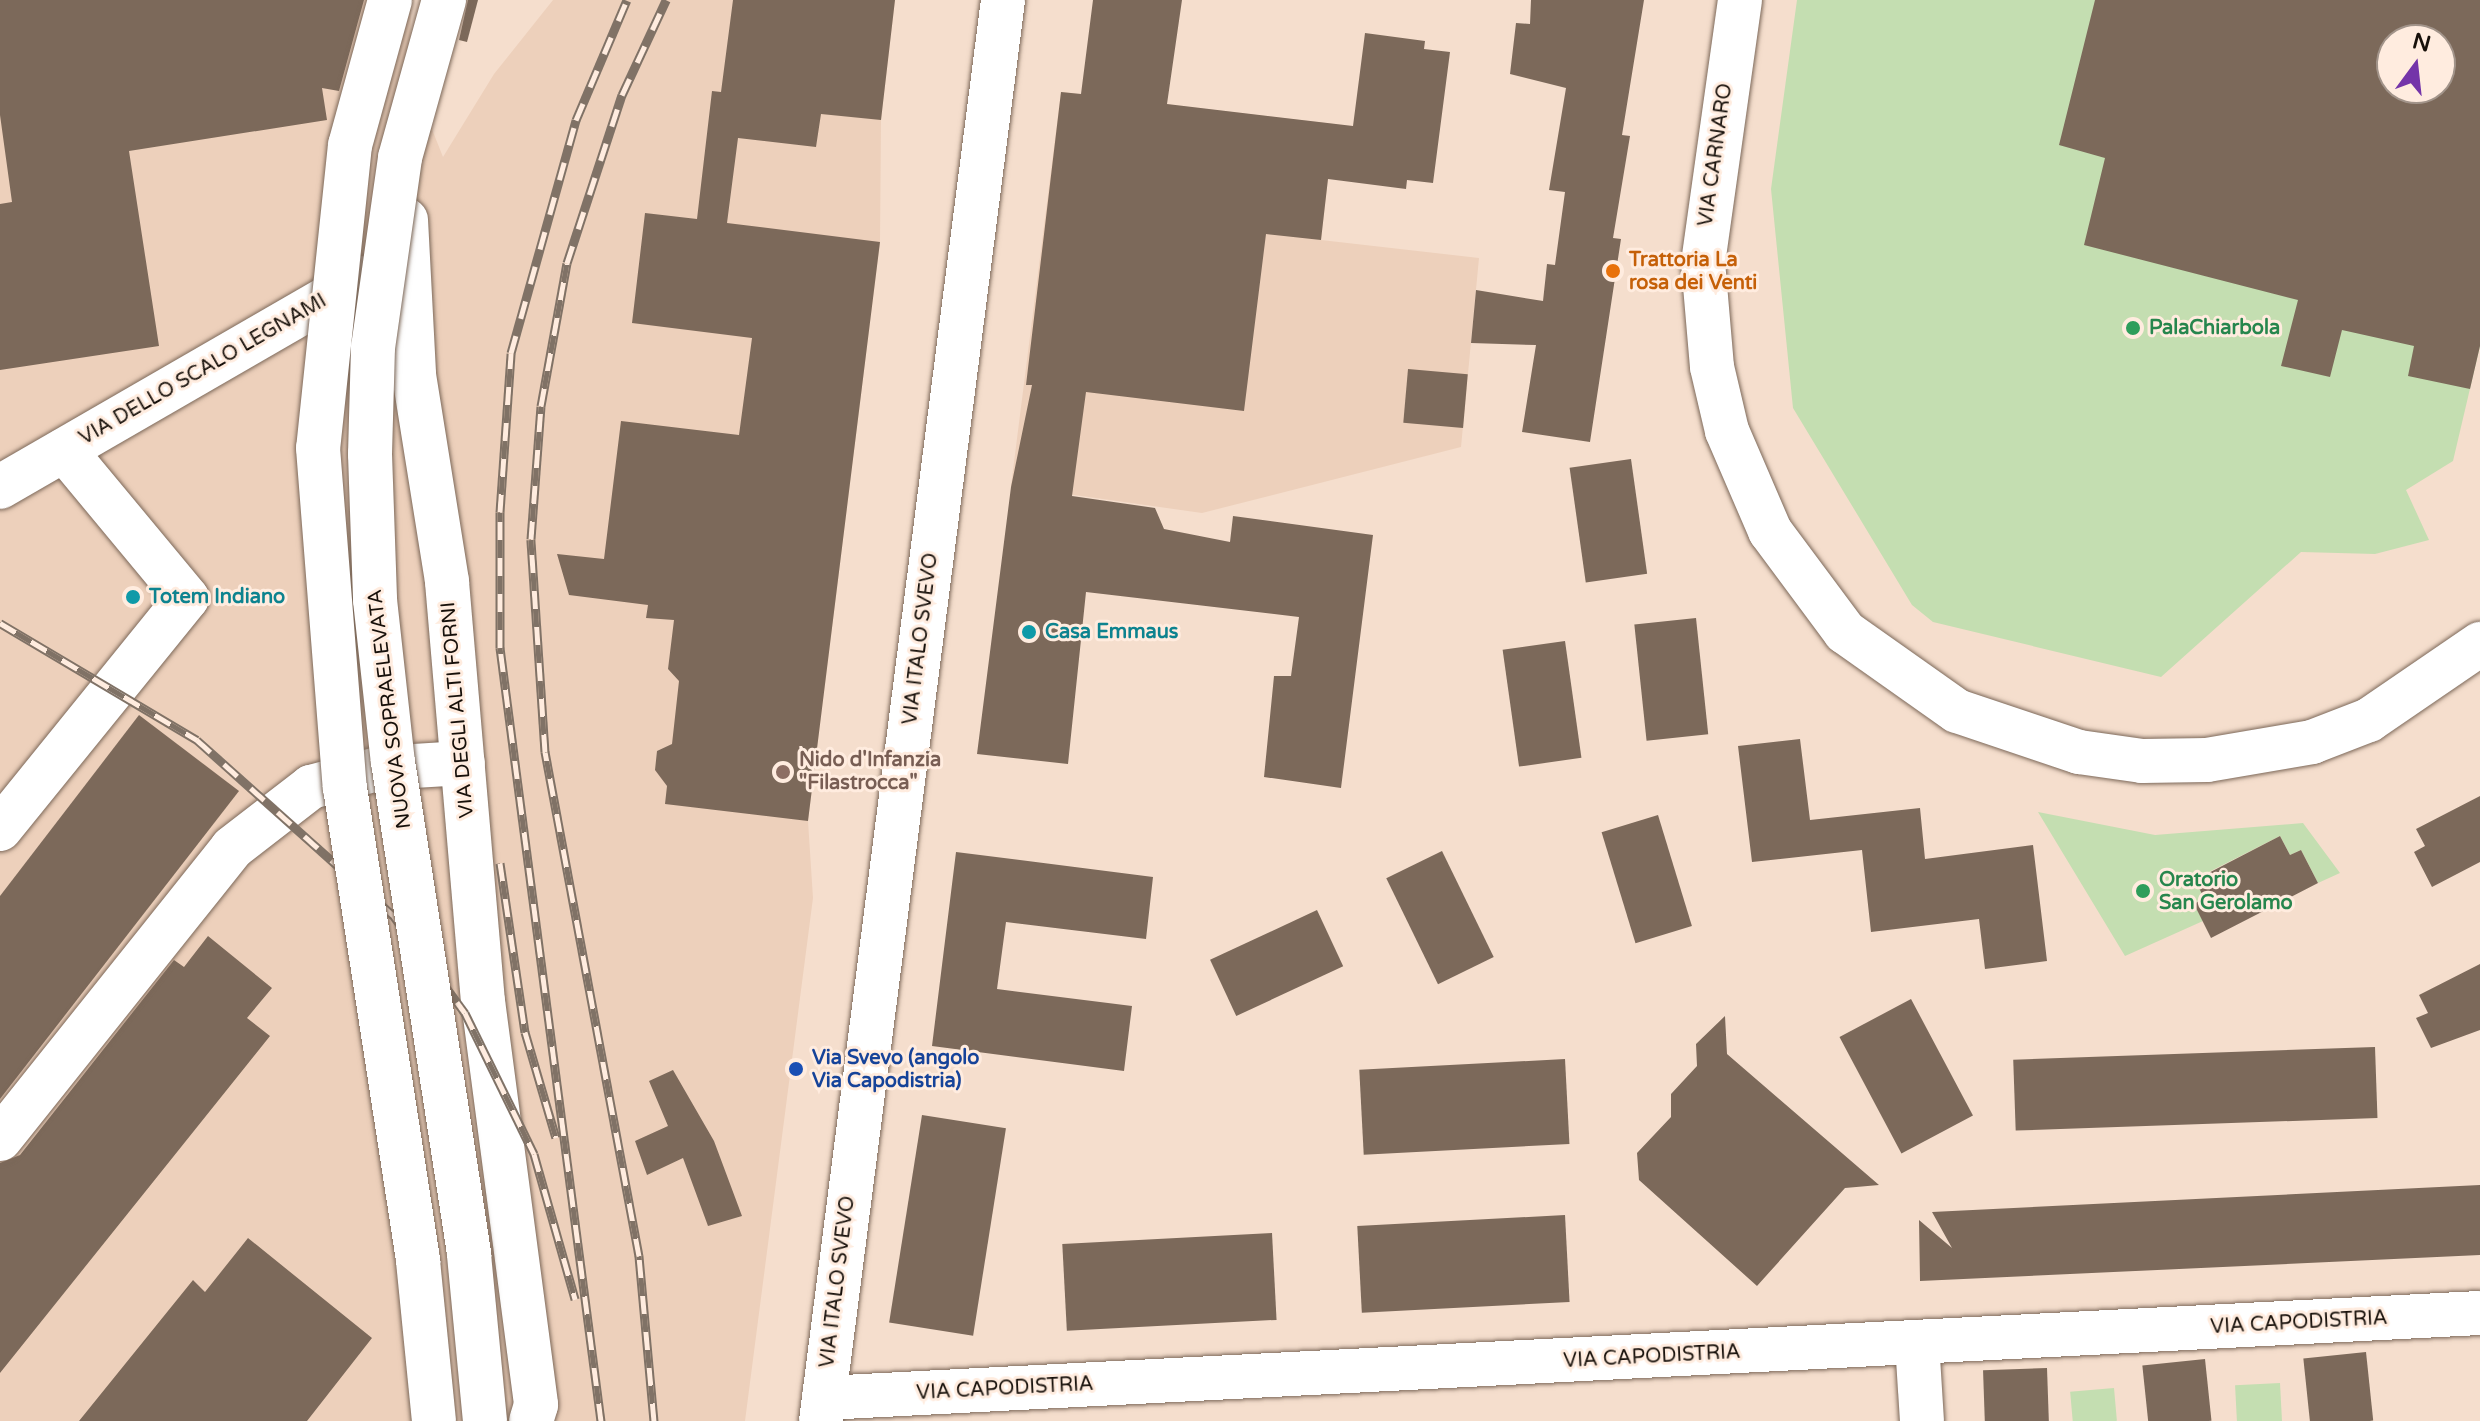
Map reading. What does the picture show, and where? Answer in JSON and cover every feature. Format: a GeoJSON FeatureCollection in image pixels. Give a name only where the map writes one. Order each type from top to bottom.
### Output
{"type":"FeatureCollection","features":[{"type":"Feature","properties":{"kind":"main road"},"geometry":{"type":"LineString","coordinates":[[390,0],[350,145],[318,448],[345,788],[416,1246],[434,1421]]}},
{"type":"Feature","properties":{"kind":"main road","name":"VIA DEGLI ALTI FORNI"},"geometry":{"type":"LineString","coordinates":[[441,0],[418,90],[402,255],[447,582],[483,1001],[535,1391],[531,1421]]}},
{"type":"Feature","properties":{"kind":"main road","name":"NUOVA SOPRAELEVATA"},"geometry":{"type":"LineString","coordinates":[[441,0],[400,158],[373,347],[371,483],[393,762],[469,1255],[485,1421]]}},
{"type":"Feature","properties":{"kind":"main road","name":"VIA ITALO SVEVO"},"geometry":{"type":"LineString","coordinates":[[823,1410],[1003,0]]}},
{"type":"Feature","properties":{"kind":"main road"},"geometry":{"type":"LineString","coordinates":[[994,82],[1028,0]]}},
{"type":"Feature","properties":{"kind":"main road","name":"VIA CARNARO"},"geometry":{"type":"LineString","coordinates":[[1740,0],[1703,262],[1712,367],[1727,431],[1770,531],[1803,585],[1845,632],[1957,711],[2079,752],[2142,761],[2207,760],[2312,742],[2369,720],[2480,644]]}},
{"type":"Feature","properties":{"kind":"main road","name":"VIA DELLO SCALO LEGNAMI"},"geometry":{"type":"LineString","coordinates":[[2,486],[402,255]]}},
{"type":"Feature","properties":{"kind":"main road"},"geometry":{"type":"LineString","coordinates":[[0,829],[187,598],[64,450]]}},
{"type":"Feature","properties":{"kind":"main road"},"geometry":{"type":"LineString","coordinates":[[0,1139],[232,848],[311,787],[381,768],[463,763]]}},
{"type":"Feature","properties":{"kind":"main road","name":"VIA CAPODISTRIA"},"geometry":{"type":"LineString","coordinates":[[823,1410],[1917,1342],[2480,1313]]}},
{"type":"Feature","properties":{"kind":"main road"},"geometry":{"type":"LineString","coordinates":[[1917,1342],[1922,1421]]}},
{"type":"Feature","properties":{"kind":"shaded area"},"geometry":{"type":"Polygon","coordinates":[[[0,0],[411,0],[410,74],[443,157],[494,74],[553,0],[895,0],[881,120],[880,242],[808,821],[813,898],[745,1421],[0,1421],[0,0]]]}},
{"type":"Feature","properties":{"kind":"shaded area"},"geometry":{"type":"Polygon","coordinates":[[[1061,92],[1334,124],[1321,240],[1479,258],[1461,447],[1202,513],[1011,486],[1061,92]]]}},
{"type":"Feature","properties":{"kind":"green space","name":"PalaChiarbola"},"geometry":{"type":"Polygon","coordinates":[[[1797,0],[2480,0],[2480,346],[2453,461],[2406,490],[2429,540],[2375,554],[2301,552],[2161,677],[1933,622],[1912,605],[1793,408],[1771,189],[1797,0]]]}},
{"type":"Feature","properties":{"kind":"green space","name":"Oratorio San Gerolamo"},"geometry":{"type":"Polygon","coordinates":[[[2038,812],[2155,835],[2303,823],[2340,873],[2318,883],[2301,850],[2290,855],[2280,836],[2195,879],[2204,898],[2194,904],[2203,921],[2125,956],[2038,812]]]}},
{"type":"Feature","properties":{"kind":"green space"},"geometry":{"type":"Polygon","coordinates":[[[2280,1383],[2282,1421],[2237,1421],[2235,1385],[2280,1383]]]}},
{"type":"Feature","properties":{"kind":"green space"},"geometry":{"type":"Polygon","coordinates":[[[2114,1388],[2117,1421],[2073,1421],[2070,1392],[2114,1388]]]}},
{"type":"Feature","properties":{"kind":"building"},"geometry":{"type":"Polygon","coordinates":[[[0,0],[364,0],[339,91],[322,88],[327,120],[129,151],[159,346],[0,370],[0,204],[12,202],[0,115],[0,0]]]}},
{"type":"Feature","properties":{"kind":"building"},"geometry":{"type":"Polygon","coordinates":[[[468,0],[478,0],[467,42],[459,40],[468,0]]]}},
{"type":"Feature","properties":{"kind":"building"},"geometry":{"type":"Polygon","coordinates":[[[733,0],[895,0],[881,120],[821,114],[816,147],[738,138],[727,223],[880,242],[808,821],[665,804],[667,786],[655,770],[657,751],[672,744],[679,681],[668,669],[674,620],[646,618],[648,605],[569,595],[557,554],[604,559],[621,421],[739,435],[752,338],[632,323],[645,213],[697,219],[712,91],[721,92],[733,0]]]}},
{"type":"Feature","properties":{"kind":"building"},"geometry":{"type":"Polygon","coordinates":[[[1093,0],[1182,0],[1167,104],[1353,126],[1365,33],[1425,41],[1424,49],[1450,52],[1433,183],[1407,180],[1406,189],[1328,179],[1321,240],[1266,234],[1244,411],[1086,392],[1072,496],[1155,508],[1164,529],[1230,542],[1233,516],[1373,535],[1341,788],[1264,777],[1274,676],[1291,676],[1299,617],[1086,592],[1068,764],[977,754],[1011,487],[1032,385],[1026,385],[1061,92],[1081,94],[1093,0]]]}},
{"type":"Feature","properties":{"kind":"building"},"geometry":{"type":"Polygon","coordinates":[[[1531,0],[1644,0],[1622,135],[1630,136],[1613,238],[1621,239],[1590,442],[1522,432],[1536,345],[1471,343],[1476,290],[1543,301],[1547,264],[1555,265],[1565,192],[1549,190],[1566,88],[1510,74],[1516,23],[1530,24],[1531,0]]]}},
{"type":"Feature","properties":{"kind":"building"},"geometry":{"type":"Polygon","coordinates":[[[2095,0],[2480,0],[2480,346],[2470,389],[2408,376],[2414,346],[2342,330],[2330,377],[2281,366],[2298,300],[2084,245],[2105,158],[2059,145],[2095,0]]]}},
{"type":"Feature","properties":{"kind":"building"},"geometry":{"type":"Polygon","coordinates":[[[1408,369],[1468,374],[1463,428],[1403,423],[1408,369]]]}},
{"type":"Feature","properties":{"kind":"building"},"geometry":{"type":"Polygon","coordinates":[[[1631,459],[1647,574],[1586,582],[1570,468],[1631,459]]]}},
{"type":"Feature","properties":{"kind":"building"},"geometry":{"type":"Polygon","coordinates":[[[1696,618],[1708,734],[1647,741],[1634,624],[1696,618]]]}},
{"type":"Feature","properties":{"kind":"building"},"geometry":{"type":"Polygon","coordinates":[[[1565,641],[1581,758],[1519,767],[1503,650],[1565,641]]]}},
{"type":"Feature","properties":{"kind":"building"},"geometry":{"type":"Polygon","coordinates":[[[139,715],[239,791],[0,1099],[0,896],[139,715]]]}},
{"type":"Feature","properties":{"kind":"building"},"geometry":{"type":"Polygon","coordinates":[[[1800,739],[1810,820],[1920,808],[1925,859],[2033,845],[2047,961],[1985,969],[1979,919],[1871,932],[1862,850],[1752,862],[1738,746],[1800,739]]]}},
{"type":"Feature","properties":{"kind":"building"},"geometry":{"type":"Polygon","coordinates":[[[2480,796],[2480,862],[2432,887],[2414,852],[2425,846],[2416,829],[2480,796]]]}},
{"type":"Feature","properties":{"kind":"building"},"geometry":{"type":"Polygon","coordinates":[[[1658,815],[1692,926],[1635,943],[1602,832],[1658,815]]]}},
{"type":"Feature","properties":{"kind":"building"},"geometry":{"type":"Polygon","coordinates":[[[2280,836],[2290,855],[2301,850],[2318,883],[2211,938],[2194,904],[2204,898],[2195,880],[2280,836]]]}},
{"type":"Feature","properties":{"kind":"building"},"geometry":{"type":"Polygon","coordinates":[[[1442,851],[1494,957],[1438,984],[1386,878],[1442,851]]]}},
{"type":"Feature","properties":{"kind":"building"},"geometry":{"type":"Polygon","coordinates":[[[956,852],[1153,877],[1146,939],[1006,922],[997,989],[1132,1006],[1124,1071],[932,1046],[956,852]]]}},
{"type":"Feature","properties":{"kind":"building"},"geometry":{"type":"Polygon","coordinates":[[[1317,910],[1343,966],[1236,1016],[1210,960],[1317,910]]]}},
{"type":"Feature","properties":{"kind":"building"},"geometry":{"type":"Polygon","coordinates":[[[208,936],[272,988],[247,1018],[270,1036],[0,1373],[0,1163],[20,1155],[174,960],[184,967],[208,936]]]}},
{"type":"Feature","properties":{"kind":"building"},"geometry":{"type":"Polygon","coordinates":[[[2480,964],[2480,1030],[2431,1048],[2416,1018],[2428,1013],[2419,995],[2480,964]]]}},
{"type":"Feature","properties":{"kind":"building"},"geometry":{"type":"Polygon","coordinates":[[[1911,999],[1973,1116],[1901,1154],[1839,1037],[1911,999]]]}},
{"type":"Feature","properties":{"kind":"building"},"geometry":{"type":"Polygon","coordinates":[[[1725,1016],[1727,1054],[1879,1185],[1845,1188],[1757,1286],[1639,1180],[1637,1153],[1671,1117],[1671,1094],[1697,1066],[1696,1044],[1725,1016]]]}},
{"type":"Feature","properties":{"kind":"building"},"geometry":{"type":"Polygon","coordinates":[[[2375,1047],[2377,1118],[2016,1131],[2013,1060],[2375,1047]]]}},
{"type":"Feature","properties":{"kind":"building"},"geometry":{"type":"Polygon","coordinates":[[[1565,1059],[1569,1144],[1364,1155],[1359,1070],[1565,1059]]]}},
{"type":"Feature","properties":{"kind":"building"},"geometry":{"type":"Polygon","coordinates":[[[673,1070],[714,1141],[742,1216],[708,1226],[683,1158],[647,1175],[635,1141],[668,1126],[649,1081],[673,1070]]]}},
{"type":"Feature","properties":{"kind":"building"},"geometry":{"type":"Polygon","coordinates":[[[922,1115],[1006,1128],[973,1336],[889,1322],[922,1115]]]}},
{"type":"Feature","properties":{"kind":"building"},"geometry":{"type":"Polygon","coordinates":[[[2480,1185],[2480,1255],[1920,1281],[1919,1220],[1952,1248],[1932,1212],[2480,1185]]]}},
{"type":"Feature","properties":{"kind":"building"},"geometry":{"type":"Polygon","coordinates":[[[1565,1215],[1570,1302],[1362,1313],[1357,1226],[1565,1215]]]}},
{"type":"Feature","properties":{"kind":"building"},"geometry":{"type":"Polygon","coordinates":[[[1272,1233],[1277,1320],[1067,1331],[1062,1244],[1272,1233]]]}},
{"type":"Feature","properties":{"kind":"building"},"geometry":{"type":"Polygon","coordinates":[[[248,1238],[372,1338],[307,1421],[79,1421],[193,1280],[205,1292],[248,1238]]]}},
{"type":"Feature","properties":{"kind":"building"},"geometry":{"type":"Polygon","coordinates":[[[2366,1352],[2373,1421],[2310,1421],[2303,1359],[2366,1352]]]}},
{"type":"Feature","properties":{"kind":"building"},"geometry":{"type":"Polygon","coordinates":[[[2205,1359],[2211,1421],[2148,1421],[2142,1366],[2205,1359]]]}},
{"type":"Feature","properties":{"kind":"building"},"geometry":{"type":"Polygon","coordinates":[[[2047,1368],[2049,1421],[1985,1421],[1983,1370],[2047,1368]]]}},
{"type":"Feature","properties":{"kind":"railway"},"geometry":{"type":"LineString","coordinates":[[601,1421],[500,648],[500,512],[511,353],[576,120],[627,0]]}},
{"type":"Feature","properties":{"kind":"railway"},"geometry":{"type":"LineString","coordinates":[[654,1421],[639,1256],[545,752],[531,539],[541,406],[567,263],[622,95],[666,0]]}},
{"type":"Feature","properties":{"kind":"railway"},"geometry":{"type":"LineString","coordinates":[[0,623],[197,740],[393,915],[465,1013],[534,1154],[575,1299]]}},
{"type":"Feature","properties":{"kind":"railway"},"geometry":{"type":"LineString","coordinates":[[500,863],[525,1032],[556,1138]]}},
{"type":"Feature","properties":{"kind":"place","name":"Trattoria La rosa dei Venti"},"geometry":{"type":"Point","coordinates":[1613,271]}},
{"type":"Feature","properties":{"kind":"place","name":"PalaChiarbola"},"geometry":{"type":"Point","coordinates":[2133,328]}},
{"type":"Feature","properties":{"kind":"place","name":"Totem Indiano"},"geometry":{"type":"Point","coordinates":[133,597]}},
{"type":"Feature","properties":{"kind":"place","name":"Casa Emmaus"},"geometry":{"type":"Point","coordinates":[1029,632]}},
{"type":"Feature","properties":{"kind":"place","name":"Nido d'Infanzia \"Filastrocca\""},"geometry":{"type":"Point","coordinates":[783,772]}},
{"type":"Feature","properties":{"kind":"place","name":"Oratorio San Gerolamo"},"geometry":{"type":"Point","coordinates":[2143,891]}},
{"type":"Feature","properties":{"kind":"place","name":"Via Svevo (angolo Via Capodistria)"},"geometry":{"type":"Point","coordinates":[796,1069]}}]}
